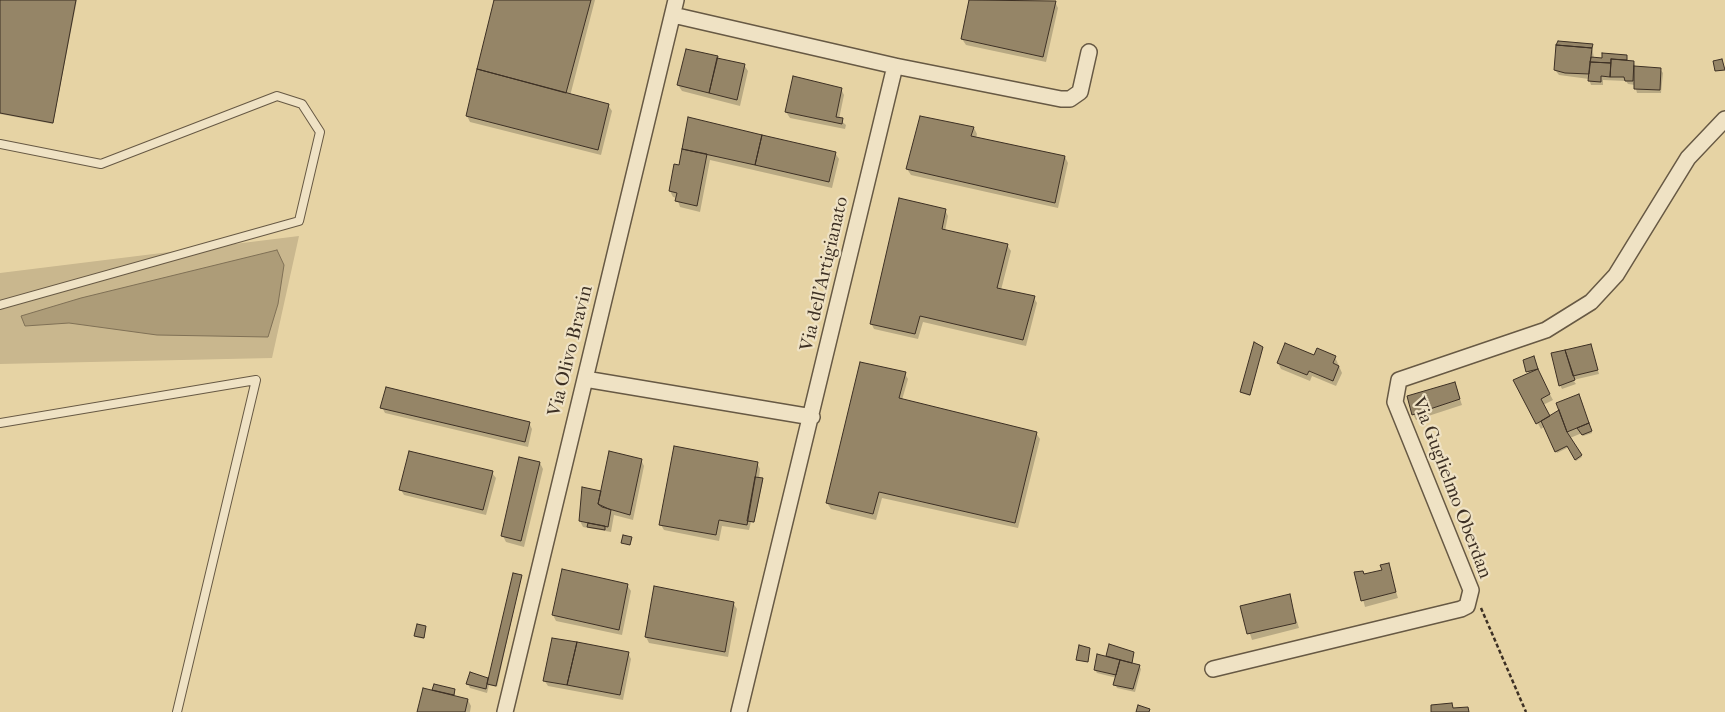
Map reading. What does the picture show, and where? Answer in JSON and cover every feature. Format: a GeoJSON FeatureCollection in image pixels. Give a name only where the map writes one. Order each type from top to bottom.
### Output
{"type":"FeatureCollection","features":[{"type":"Feature","properties":{"kind":"street"},"geometry":{"type":"LineString","coordinates":[[674,7],[895,66],[1070,99],[1080,92],[1089,52]]}},
{"type":"Feature","properties":{"kind":"street","name":"Via Olivo Bravin"},"geometry":{"type":"LineString","coordinates":[[505,712],[674,7]]}},
{"type":"Feature","properties":{"kind":"street","name":"Via dell'Artigianato"},"geometry":{"type":"LineString","coordinates":[[739,712],[812,417],[895,66]]}},
{"type":"Feature","properties":{"kind":"street","name":"Via Guglielmo Oberdan"},"geometry":{"type":"LineString","coordinates":[[1213,669],[1461,610],[1467,606],[1471,590],[1395,402],[1399,380],[1546,330],[1591,302],[1626,260],[1688,158],[1725,119]]}},
{"type":"Feature","properties":{"kind":"street"},"geometry":{"type":"LineString","coordinates":[[585,379],[812,417]]}},
{"type":"Feature","properties":{"kind":"lane"},"geometry":{"type":"LineString","coordinates":[[0,144],[101,164],[277,96],[302,104],[320,132],[299,221],[0,305]]}},
{"type":"Feature","properties":{"kind":"lane"},"geometry":{"type":"LineString","coordinates":[[0,423],[256,380],[177,712]]}},
{"type":"Feature","properties":{"kind":"path","name":"Via Guglielmo Oberdan"},"geometry":{"type":"LineString","coordinates":[[1470,598],[1481,607],[1526,712]]}},
{"type":"Feature","properties":{"kind":"shaded area"},"geometry":{"type":"Polygon","coordinates":[[[299,236],[272,358],[0,364],[0,273],[299,236]]]}},
{"type":"Feature","properties":{"kind":"shaded area"},"geometry":{"type":"Polygon","coordinates":[[[277,250],[284,265],[278,304],[268,337],[157,335],[69,323],[25,326],[21,316],[81,298],[277,250]]]}},
{"type":"Feature","properties":{"kind":"building"},"geometry":{"type":"Polygon","coordinates":[[[0,0],[76,0],[53,123],[0,113],[0,0]]]}},
{"type":"Feature","properties":{"kind":"building"},"geometry":{"type":"Polygon","coordinates":[[[494,0],[591,0],[566,93],[477,69],[494,0]]]}},
{"type":"Feature","properties":{"kind":"building"},"geometry":{"type":"Polygon","coordinates":[[[969,0],[1056,1],[1043,57],[961,39],[969,0]]]}},
{"type":"Feature","properties":{"kind":"building"},"geometry":{"type":"Polygon","coordinates":[[[1558,41],[1593,44],[1592,48],[1556,45],[1558,41]]]}},
{"type":"Feature","properties":{"kind":"building"},"geometry":{"type":"Polygon","coordinates":[[[1556,45],[1592,48],[1589,74],[1565,73],[1554,70],[1556,45]]]}},
{"type":"Feature","properties":{"kind":"building"},"geometry":{"type":"Polygon","coordinates":[[[686,49],[718,56],[709,93],[677,85],[686,49]]]}},
{"type":"Feature","properties":{"kind":"building"},"geometry":{"type":"Polygon","coordinates":[[[1602,53],[1627,55],[1627,60],[1611,59],[1611,63],[1590,62],[1591,57],[1602,58],[1602,53]]]}},
{"type":"Feature","properties":{"kind":"building"},"geometry":{"type":"Polygon","coordinates":[[[717,58],[745,64],[737,100],[709,93],[717,58]]]}},
{"type":"Feature","properties":{"kind":"building"},"geometry":{"type":"Polygon","coordinates":[[[1611,59],[1634,61],[1633,81],[1625,81],[1624,77],[1610,77],[1611,59]]]}},
{"type":"Feature","properties":{"kind":"building"},"geometry":{"type":"Polygon","coordinates":[[[1722,59],[1725,70],[1715,71],[1713,61],[1722,59]]]}},
{"type":"Feature","properties":{"kind":"building"},"geometry":{"type":"Polygon","coordinates":[[[1590,62],[1611,63],[1610,77],[1601,76],[1601,82],[1588,81],[1590,62]]]}},
{"type":"Feature","properties":{"kind":"building"},"geometry":{"type":"Polygon","coordinates":[[[1634,66],[1661,68],[1660,90],[1634,89],[1634,66]]]}},
{"type":"Feature","properties":{"kind":"building"},"geometry":{"type":"Polygon","coordinates":[[[477,69],[609,104],[598,150],[466,116],[477,69]]]}},
{"type":"Feature","properties":{"kind":"building"},"geometry":{"type":"Polygon","coordinates":[[[793,76],[842,88],[836,117],[843,118],[842,124],[785,112],[793,76]]]}},
{"type":"Feature","properties":{"kind":"building"},"geometry":{"type":"Polygon","coordinates":[[[920,116],[974,127],[971,136],[1065,156],[1055,203],[906,169],[920,116]]]}},
{"type":"Feature","properties":{"kind":"building"},"geometry":{"type":"Polygon","coordinates":[[[688,117],[762,135],[755,165],[682,149],[688,117]]]}},
{"type":"Feature","properties":{"kind":"building"},"geometry":{"type":"Polygon","coordinates":[[[762,135],[836,152],[829,182],[755,165],[762,135]]]}},
{"type":"Feature","properties":{"kind":"building"},"geometry":{"type":"Polygon","coordinates":[[[682,149],[707,154],[697,206],[675,201],[677,193],[669,191],[674,164],[679,165],[682,149]]]}},
{"type":"Feature","properties":{"kind":"building"},"geometry":{"type":"Polygon","coordinates":[[[899,198],[946,209],[942,229],[1008,244],[997,288],[1035,296],[1023,340],[920,316],[915,334],[870,324],[899,198]]]}},
{"type":"Feature","properties":{"kind":"building"},"geometry":{"type":"Polygon","coordinates":[[[1254,342],[1263,347],[1250,395],[1240,392],[1254,342]]]}},
{"type":"Feature","properties":{"kind":"building"},"geometry":{"type":"Polygon","coordinates":[[[1285,343],[1314,355],[1317,348],[1336,356],[1333,363],[1339,366],[1333,381],[1309,371],[1307,375],[1277,363],[1285,343]]]}},
{"type":"Feature","properties":{"kind":"building"},"geometry":{"type":"Polygon","coordinates":[[[1591,344],[1598,370],[1573,376],[1565,350],[1591,344]]]}},
{"type":"Feature","properties":{"kind":"building"},"geometry":{"type":"Polygon","coordinates":[[[1565,350],[1575,380],[1559,386],[1551,353],[1565,350]]]}},
{"type":"Feature","properties":{"kind":"building"},"geometry":{"type":"Polygon","coordinates":[[[1534,356],[1538,369],[1526,372],[1523,360],[1534,356]]]}},
{"type":"Feature","properties":{"kind":"building"},"geometry":{"type":"Polygon","coordinates":[[[860,362],[906,372],[899,398],[1037,432],[1015,523],[879,492],[873,514],[826,503],[860,362]]]}},
{"type":"Feature","properties":{"kind":"building"},"geometry":{"type":"Polygon","coordinates":[[[1538,369],[1550,394],[1541,399],[1550,416],[1536,424],[1513,380],[1538,369]]]}},
{"type":"Feature","properties":{"kind":"building"},"geometry":{"type":"Polygon","coordinates":[[[1455,382],[1460,399],[1412,415],[1407,396],[1455,382]]]}},
{"type":"Feature","properties":{"kind":"building"},"geometry":{"type":"Polygon","coordinates":[[[386,387],[530,422],[525,442],[380,408],[386,387]]]}},
{"type":"Feature","properties":{"kind":"building"},"geometry":{"type":"Polygon","coordinates":[[[1579,394],[1589,423],[1567,432],[1556,403],[1579,394]]]}},
{"type":"Feature","properties":{"kind":"building"},"geometry":{"type":"Polygon","coordinates":[[[1559,410],[1567,432],[1582,455],[1575,460],[1567,446],[1555,452],[1541,421],[1559,410]]]}},
{"type":"Feature","properties":{"kind":"building"},"geometry":{"type":"Polygon","coordinates":[[[1589,423],[1592,431],[1582,435],[1577,428],[1589,423]]]}},
{"type":"Feature","properties":{"kind":"building"},"geometry":{"type":"Polygon","coordinates":[[[674,446],[758,462],[747,525],[719,520],[716,535],[659,525],[674,446]]]}},
{"type":"Feature","properties":{"kind":"building"},"geometry":{"type":"Polygon","coordinates":[[[409,451],[493,471],[483,510],[399,490],[409,451]]]}},
{"type":"Feature","properties":{"kind":"building"},"geometry":{"type":"Polygon","coordinates":[[[609,451],[642,459],[630,515],[602,507],[598,504],[609,451]]]}},
{"type":"Feature","properties":{"kind":"building"},"geometry":{"type":"Polygon","coordinates":[[[519,457],[540,462],[521,541],[501,536],[519,457]]]}},
{"type":"Feature","properties":{"kind":"building"},"geometry":{"type":"Polygon","coordinates":[[[755,477],[763,478],[754,522],[747,521],[755,477]]]}},
{"type":"Feature","properties":{"kind":"building"},"geometry":{"type":"Polygon","coordinates":[[[582,487],[601,491],[598,504],[611,510],[608,527],[579,521],[582,487]]]}},
{"type":"Feature","properties":{"kind":"building"},"geometry":{"type":"Polygon","coordinates":[[[588,523],[605,526],[605,530],[587,527],[588,523]]]}},
{"type":"Feature","properties":{"kind":"building"},"geometry":{"type":"Polygon","coordinates":[[[623,535],[632,537],[630,545],[621,543],[623,535]]]}},
{"type":"Feature","properties":{"kind":"building"},"geometry":{"type":"Polygon","coordinates":[[[1389,563],[1396,592],[1361,601],[1354,572],[1363,571],[1364,574],[1382,570],[1380,565],[1389,563]]]}},
{"type":"Feature","properties":{"kind":"building"},"geometry":{"type":"Polygon","coordinates":[[[562,569],[628,584],[619,630],[552,615],[562,569]]]}},
{"type":"Feature","properties":{"kind":"building"},"geometry":{"type":"Polygon","coordinates":[[[513,573],[522,575],[496,686],[487,684],[513,573]]]}},
{"type":"Feature","properties":{"kind":"building"},"geometry":{"type":"Polygon","coordinates":[[[654,586],[734,602],[725,652],[645,637],[654,586]]]}},
{"type":"Feature","properties":{"kind":"building"},"geometry":{"type":"Polygon","coordinates":[[[1290,594],[1296,623],[1247,634],[1240,606],[1290,594]]]}},
{"type":"Feature","properties":{"kind":"building"},"geometry":{"type":"Polygon","coordinates":[[[417,624],[426,626],[424,638],[414,636],[417,624]]]}},
{"type":"Feature","properties":{"kind":"building"},"geometry":{"type":"Polygon","coordinates":[[[552,638],[577,642],[567,685],[543,681],[552,638]]]}},
{"type":"Feature","properties":{"kind":"building"},"geometry":{"type":"Polygon","coordinates":[[[577,642],[629,652],[620,695],[567,685],[577,642]]]}},
{"type":"Feature","properties":{"kind":"building"},"geometry":{"type":"Polygon","coordinates":[[[1109,644],[1134,652],[1132,663],[1106,656],[1109,644]]]}},
{"type":"Feature","properties":{"kind":"building"},"geometry":{"type":"Polygon","coordinates":[[[1079,645],[1090,648],[1088,662],[1076,660],[1079,645]]]}},
{"type":"Feature","properties":{"kind":"building"},"geometry":{"type":"Polygon","coordinates":[[[1097,654],[1120,660],[1116,675],[1094,670],[1097,654]]]}},
{"type":"Feature","properties":{"kind":"building"},"geometry":{"type":"Polygon","coordinates":[[[1120,660],[1140,665],[1133,689],[1113,685],[1120,660]]]}},
{"type":"Feature","properties":{"kind":"building"},"geometry":{"type":"Polygon","coordinates":[[[470,672],[488,678],[486,689],[466,684],[470,672]]]}},
{"type":"Feature","properties":{"kind":"building"},"geometry":{"type":"Polygon","coordinates":[[[434,684],[455,689],[454,695],[432,690],[434,684]]]}},
{"type":"Feature","properties":{"kind":"building"},"geometry":{"type":"Polygon","coordinates":[[[423,688],[468,699],[465,712],[417,712],[423,688]]]}},
{"type":"Feature","properties":{"kind":"building"},"geometry":{"type":"Polygon","coordinates":[[[1452,703],[1453,708],[1468,707],[1469,712],[1431,712],[1431,705],[1452,703]]]}},
{"type":"Feature","properties":{"kind":"building"},"geometry":{"type":"Polygon","coordinates":[[[1138,705],[1150,709],[1149,712],[1136,712],[1138,705]]]}}]}
